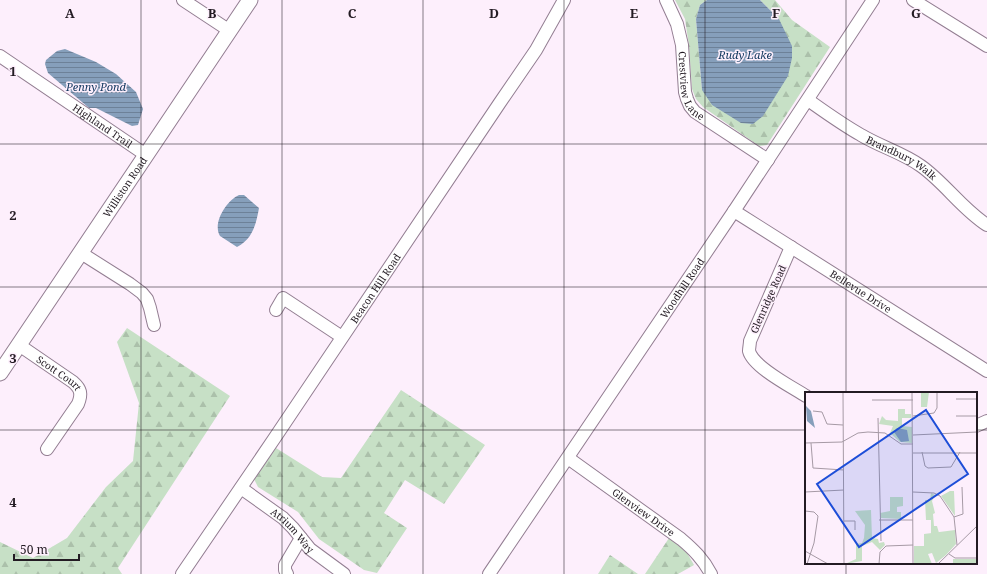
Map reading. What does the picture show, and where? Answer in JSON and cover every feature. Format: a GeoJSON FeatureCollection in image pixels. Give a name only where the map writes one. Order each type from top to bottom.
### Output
{"type":"FeatureCollection","features":[{"type":"Feature","properties":{"kind":"main road","name":"Williston Road"},"geometry":{"type":"LineString","coordinates":[[0,373],[230,32],[250,0]]}},
{"type":"Feature","properties":{"kind":"street"},"geometry":{"type":"LineString","coordinates":[[183,0],[230,32]]}},
{"type":"Feature","properties":{"kind":"street","name":"Beacon Hill Road"},"geometry":{"type":"LineString","coordinates":[[182,574],[536,50],[564,0]]}},
{"type":"Feature","properties":{"kind":"street","name":"Crestview Lane"},"geometry":{"type":"LineString","coordinates":[[666,0],[677,24],[682,45],[685,92],[690,106],[695,112],[768,160]]}},
{"type":"Feature","properties":{"kind":"street","name":"Woodhill Road"},"geometry":{"type":"LineString","coordinates":[[489,574],[734,211],[873,0]]}},
{"type":"Feature","properties":{"kind":"street"},"geometry":{"type":"LineString","coordinates":[[913,0],[987,46]]}},
{"type":"Feature","properties":{"kind":"street","name":"Highland Trail"},"geometry":{"type":"LineString","coordinates":[[0,56],[146,155]]}},
{"type":"Feature","properties":{"kind":"street","name":"Brandbury Walk"},"geometry":{"type":"LineString","coordinates":[[808,100],[861,135],[919,165],[937,179],[966,208],[987,225]]}},
{"type":"Feature","properties":{"kind":"street","name":"Bellevue Drive"},"geometry":{"type":"LineString","coordinates":[[734,211],[987,370]]}},
{"type":"Feature","properties":{"kind":"street","name":"Glenridge Road"},"geometry":{"type":"LineString","coordinates":[[792,247],[750,341],[749,350],[754,360],[762,368],[805,395]]}},
{"type":"Feature","properties":{"kind":"street"},"geometry":{"type":"LineString","coordinates":[[81,253],[142,293],[149,304],[154,325]]}},
{"type":"Feature","properties":{"kind":"street"},"geometry":{"type":"LineString","coordinates":[[276,310],[284,298],[342,337]]}},
{"type":"Feature","properties":{"kind":"street","name":"Scott Court"},"geometry":{"type":"LineString","coordinates":[[19,346],[73,382],[78,386],[81,392],[78,404],[47,449]]}},
{"type":"Feature","properties":{"kind":"street"},"geometry":{"type":"LineString","coordinates":[[977,426],[987,421]]}},
{"type":"Feature","properties":{"kind":"street","name":"Glenview Drive"},"geometry":{"type":"LineString","coordinates":[[568,458],[695,550],[711,574]]}},
{"type":"Feature","properties":{"kind":"street","name":"Atrium Way"},"geometry":{"type":"LineString","coordinates":[[241,488],[283,518],[310,549],[344,574]]}},
{"type":"Feature","properties":{"kind":"street"},"geometry":{"type":"LineString","coordinates":[[287,574],[285,565],[301,538]]}},
{"type":"Feature","properties":{"kind":"green space"},"geometry":{"type":"Polygon","coordinates":[[[675,0],[707,0],[700,5],[696,19],[702,90],[779,19],[760,0],[775,0],[792,20],[830,47],[767,145],[759,146],[703,107],[696,99],[692,89],[689,46],[685,19],[675,0]]]}},
{"type":"Feature","properties":{"kind":"green space"},"geometry":{"type":"Polygon","coordinates":[[[127,328],[230,396],[118,568],[122,574],[0,574],[0,542],[33,558],[67,538],[106,487],[133,461],[139,403],[117,342],[127,328]]]}},
{"type":"Feature","properties":{"kind":"green space"},"geometry":{"type":"Polygon","coordinates":[[[401,390],[485,445],[444,504],[405,480],[384,513],[407,528],[377,573],[364,570],[319,539],[298,512],[258,487],[254,479],[276,448],[322,477],[341,478],[401,390]]]}},
{"type":"Feature","properties":{"kind":"green space"},"geometry":{"type":"Polygon","coordinates":[[[669,538],[686,551],[694,565],[678,574],[645,574],[669,538]]]}},
{"type":"Feature","properties":{"kind":"green space"},"geometry":{"type":"Polygon","coordinates":[[[610,555],[638,574],[598,574],[610,555]]]}},
{"type":"Feature","properties":{"kind":"water","name":"Rudy Lake"},"geometry":{"type":"Polygon","coordinates":[[[707,0],[760,0],[779,19],[792,46],[792,58],[788,76],[763,116],[753,124],[741,123],[712,105],[702,90],[696,19],[700,5],[707,0]]]}},
{"type":"Feature","properties":{"kind":"water","name":"Penny Pond"},"geometry":{"type":"Polygon","coordinates":[[[65,49],[96,62],[116,74],[136,92],[143,109],[138,125],[132,126],[96,108],[89,108],[48,73],[45,64],[46,60],[57,51],[65,49]]]}},
{"type":"Feature","properties":{"kind":"water"},"geometry":{"type":"Polygon","coordinates":[[[239,195],[244,195],[259,208],[253,230],[247,240],[237,247],[220,236],[218,225],[222,212],[234,198],[239,195]]]}}]}
